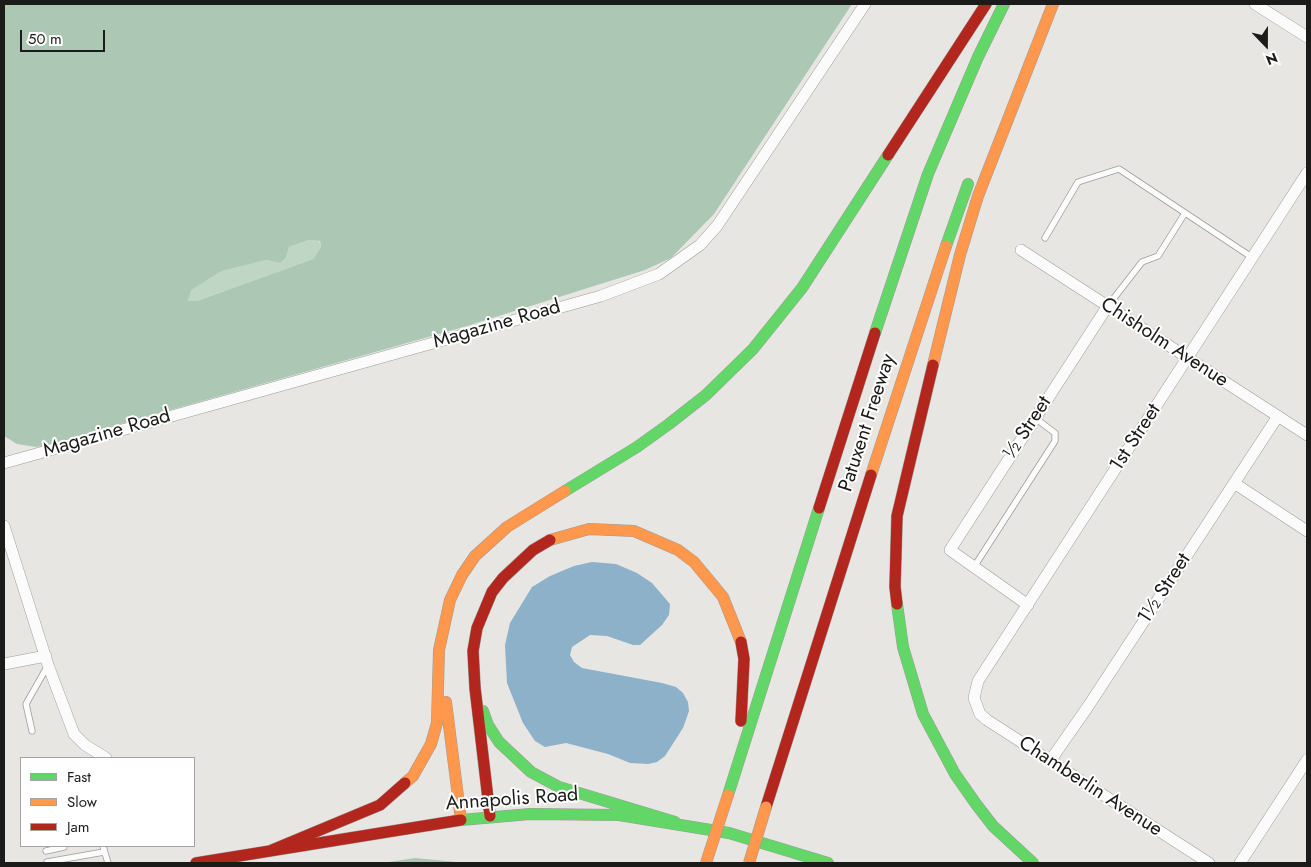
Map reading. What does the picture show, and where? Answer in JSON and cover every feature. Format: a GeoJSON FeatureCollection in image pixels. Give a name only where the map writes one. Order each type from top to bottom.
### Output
{"type":"FeatureCollection","features":[{"type":"Feature","properties":{"kind":"main road"},"geometry":{"type":"LineString","coordinates":[[272,850],[380,805],[413,776],[431,744],[437,723],[440,650],[450,600],[462,575],[490,541],[507,527],[637,447],[669,424],[729,373],[780,318],[855,207],[986,4]]}},
{"type":"Feature","properties":{"kind":"main road","name":"Patuxent Freeway"},"geometry":{"type":"LineString","coordinates":[[706,863],[907,232],[932,165],[978,57],[1004,4]]}},
{"type":"Feature","properties":{"kind":"main road"},"geometry":{"type":"LineString","coordinates":[[1007,88],[1052,4]]}},
{"type":"Feature","properties":{"kind":"main road"},"geometry":{"type":"LineString","coordinates":[[1033,863],[993,826],[976,804],[954,774],[923,714],[903,647],[895,587],[895,550],[897,516],[904,484],[960,255],[990,163],[1052,4]]}},
{"type":"Feature","properties":{"kind":"main road","name":"Patuxent Freeway"},"geometry":{"type":"LineString","coordinates":[[749,863],[926,304],[972,174]]}},
{"type":"Feature","properties":{"kind":"main road"},"geometry":{"type":"LineString","coordinates":[[490,816],[475,688],[473,651],[477,628],[492,592],[517,562],[550,540],[570,533],[610,528],[642,534],[678,550],[694,562],[723,597],[733,619],[744,659],[744,681],[733,778]]}},
{"type":"Feature","properties":{"kind":"main road"},"geometry":{"type":"LineString","coordinates":[[440,650],[461,820]]}},
{"type":"Feature","properties":{"kind":"main road"},"geometry":{"type":"LineString","coordinates":[[475,688],[488,725],[499,742],[531,772],[559,787],[675,822]]}},
{"type":"Feature","properties":{"kind":"main road","name":"Annapolis Road"},"geometry":{"type":"LineString","coordinates":[[196,863],[490,816],[570,813],[675,822],[729,832],[828,863]]}},
{"type":"Feature","properties":{"kind":"street","name":"Magazine Road"},"geometry":{"type":"LineString","coordinates":[[4,463],[592,298],[660,274],[700,245],[717,226],[865,4]]}},
{"type":"Feature","properties":{"kind":"street"},"geometry":{"type":"LineString","coordinates":[[1255,4],[1307,36]]}},
{"type":"Feature","properties":{"kind":"street","name":"1st Street"},"geometry":{"type":"LineString","coordinates":[[975,706],[974,698],[978,681],[1307,173]]}},
{"type":"Feature","properties":{"kind":"street","name":"Chisholm Avenue"},"geometry":{"type":"LineString","coordinates":[[1021,250],[1307,435]]}},
{"type":"Feature","properties":{"kind":"street","name":"½ Street"},"geometry":{"type":"LineString","coordinates":[[974,567],[950,550],[1107,307]]}},
{"type":"Feature","properties":{"kind":"street","name":"1½ Street"},"geometry":{"type":"LineString","coordinates":[[1050,761],[1089,705],[1278,416]]}},
{"type":"Feature","properties":{"kind":"street"},"geometry":{"type":"LineString","coordinates":[[1234,483],[1307,531]]}},
{"type":"Feature","properties":{"kind":"street"},"geometry":{"type":"LineString","coordinates":[[4,526],[47,661],[74,734],[85,746],[104,757]]}},
{"type":"Feature","properties":{"kind":"street"},"geometry":{"type":"LineString","coordinates":[[974,567],[1028,605]]}},
{"type":"Feature","properties":{"kind":"street"},"geometry":{"type":"LineString","coordinates":[[4,664],[47,661]]}},
{"type":"Feature","properties":{"kind":"street","name":"Chamberlin Avenue"},"geometry":{"type":"LineString","coordinates":[[975,706],[987,720],[1209,863]]}},
{"type":"Feature","properties":{"kind":"street"},"geometry":{"type":"LineString","coordinates":[[1240,863],[1307,760]]}},
{"type":"Feature","properties":{"kind":"lane"},"geometry":{"type":"LineString","coordinates":[[1045,238],[1078,182],[1120,169],[1253,258]]}},
{"type":"Feature","properties":{"kind":"lane"},"geometry":{"type":"LineString","coordinates":[[1107,307],[1142,262],[1158,256],[1185,213]]}},
{"type":"Feature","properties":{"kind":"lane"},"geometry":{"type":"LineString","coordinates":[[974,567],[1055,441],[1054,433],[1035,418]]}},
{"type":"Feature","properties":{"kind":"lane"},"geometry":{"type":"LineString","coordinates":[[32,731],[26,704],[47,661]]}},
{"type":"Feature","properties":{"kind":"lane"},"geometry":{"type":"LineString","coordinates":[[64,847],[45,848],[48,863],[104,849],[108,863]]}},
{"type":"Feature","properties":{"kind":"green space"},"geometry":{"type":"Polygon","coordinates":[[[4,4],[852,4],[714,214],[671,258],[645,270],[467,326],[110,427],[77,440],[36,447],[17,444],[4,436],[4,4]],[[309,240],[289,247],[286,258],[280,263],[266,260],[222,271],[191,290],[188,301],[197,301],[313,259],[321,247],[320,241],[309,240]]]}},
{"type":"Feature","properties":{"kind":"green space"},"geometry":{"type":"Polygon","coordinates":[[[309,240],[319,241],[321,247],[313,259],[197,301],[188,301],[190,290],[222,271],[266,260],[280,263],[286,258],[289,247],[309,240]]]}},
{"type":"Feature","properties":{"kind":"green space"},"geometry":{"type":"Polygon","coordinates":[[[415,858],[467,863],[382,863],[415,858]]]}},
{"type":"Feature","properties":{"kind":"water"},"geometry":{"type":"Polygon","coordinates":[[[592,562],[616,564],[637,573],[652,583],[670,604],[669,615],[662,625],[640,645],[633,645],[607,636],[590,635],[572,647],[570,655],[574,662],[582,668],[662,683],[676,687],[683,693],[688,702],[689,711],[683,728],[665,756],[657,762],[648,764],[630,763],[608,754],[566,743],[545,747],[535,741],[523,723],[507,683],[505,645],[510,623],[532,587],[550,576],[574,566],[592,562]]]}},
{"type":"Feature","properties":{"kind":"traffic: fast"},"geometry":{"type":"LineString","coordinates":[[875,333],[928,174],[978,57],[1004,4]]}},
{"type":"Feature","properties":{"kind":"traffic: fast"},"geometry":{"type":"LineString","coordinates":[[565,491],[637,447],[669,424],[706,395],[753,349],[802,288],[888,155]]}},
{"type":"Feature","properties":{"kind":"traffic: fast"},"geometry":{"type":"LineString","coordinates":[[946,246],[968,184]]}},
{"type":"Feature","properties":{"kind":"traffic: fast"},"geometry":{"type":"LineString","coordinates":[[728,795],[819,508]]}},
{"type":"Feature","properties":{"kind":"traffic: fast"},"geometry":{"type":"LineString","coordinates":[[897,604],[903,647],[923,714],[955,774],[976,804],[993,826],[1033,863]]}},
{"type":"Feature","properties":{"kind":"traffic: fast"},"geometry":{"type":"LineString","coordinates":[[483,711],[488,725],[499,742],[531,772],[559,787],[675,822]]}},
{"type":"Feature","properties":{"kind":"traffic: fast"},"geometry":{"type":"LineString","coordinates":[[461,820],[530,814],[619,815],[729,833],[828,863]]}},
{"type":"Feature","properties":{"kind":"traffic: slow"},"geometry":{"type":"LineString","coordinates":[[933,365],[960,255],[978,196],[1053,4]]}},
{"type":"Feature","properties":{"kind":"traffic: slow"},"geometry":{"type":"LineString","coordinates":[[871,475],[946,246]]}},
{"type":"Feature","properties":{"kind":"traffic: slow"},"geometry":{"type":"LineString","coordinates":[[405,783],[413,776],[431,744],[437,723],[439,650],[450,600],[462,575],[475,556],[507,527],[565,491]]}},
{"type":"Feature","properties":{"kind":"traffic: slow"},"geometry":{"type":"LineString","coordinates":[[550,540],[589,529],[634,531],[678,550],[694,562],[723,597],[741,642]]}},
{"type":"Feature","properties":{"kind":"traffic: slow"},"geometry":{"type":"LineString","coordinates":[[446,702],[461,820]]}},
{"type":"Feature","properties":{"kind":"traffic: slow"},"geometry":{"type":"LineString","coordinates":[[706,863],[728,795]]}},
{"type":"Feature","properties":{"kind":"traffic: slow"},"geometry":{"type":"LineString","coordinates":[[749,863],[766,807]]}},
{"type":"Feature","properties":{"kind":"traffic: jam"},"geometry":{"type":"LineString","coordinates":[[888,155],[986,4]]}},
{"type":"Feature","properties":{"kind":"traffic: jam"},"geometry":{"type":"LineString","coordinates":[[819,508],[875,333]]}},
{"type":"Feature","properties":{"kind":"traffic: jam"},"geometry":{"type":"LineString","coordinates":[[897,604],[895,587],[897,516],[933,365]]}},
{"type":"Feature","properties":{"kind":"traffic: jam"},"geometry":{"type":"LineString","coordinates":[[766,807],[871,475]]}},
{"type":"Feature","properties":{"kind":"traffic: jam"},"geometry":{"type":"LineString","coordinates":[[490,816],[475,688],[473,651],[477,628],[492,592],[503,578],[533,550],[550,540]]}},
{"type":"Feature","properties":{"kind":"traffic: jam"},"geometry":{"type":"LineString","coordinates":[[741,642],[744,659],[741,721]]}},
{"type":"Feature","properties":{"kind":"traffic: jam"},"geometry":{"type":"LineString","coordinates":[[272,850],[380,805],[405,783]]}},
{"type":"Feature","properties":{"kind":"traffic: jam"},"geometry":{"type":"LineString","coordinates":[[196,863],[461,820]]}}]}
